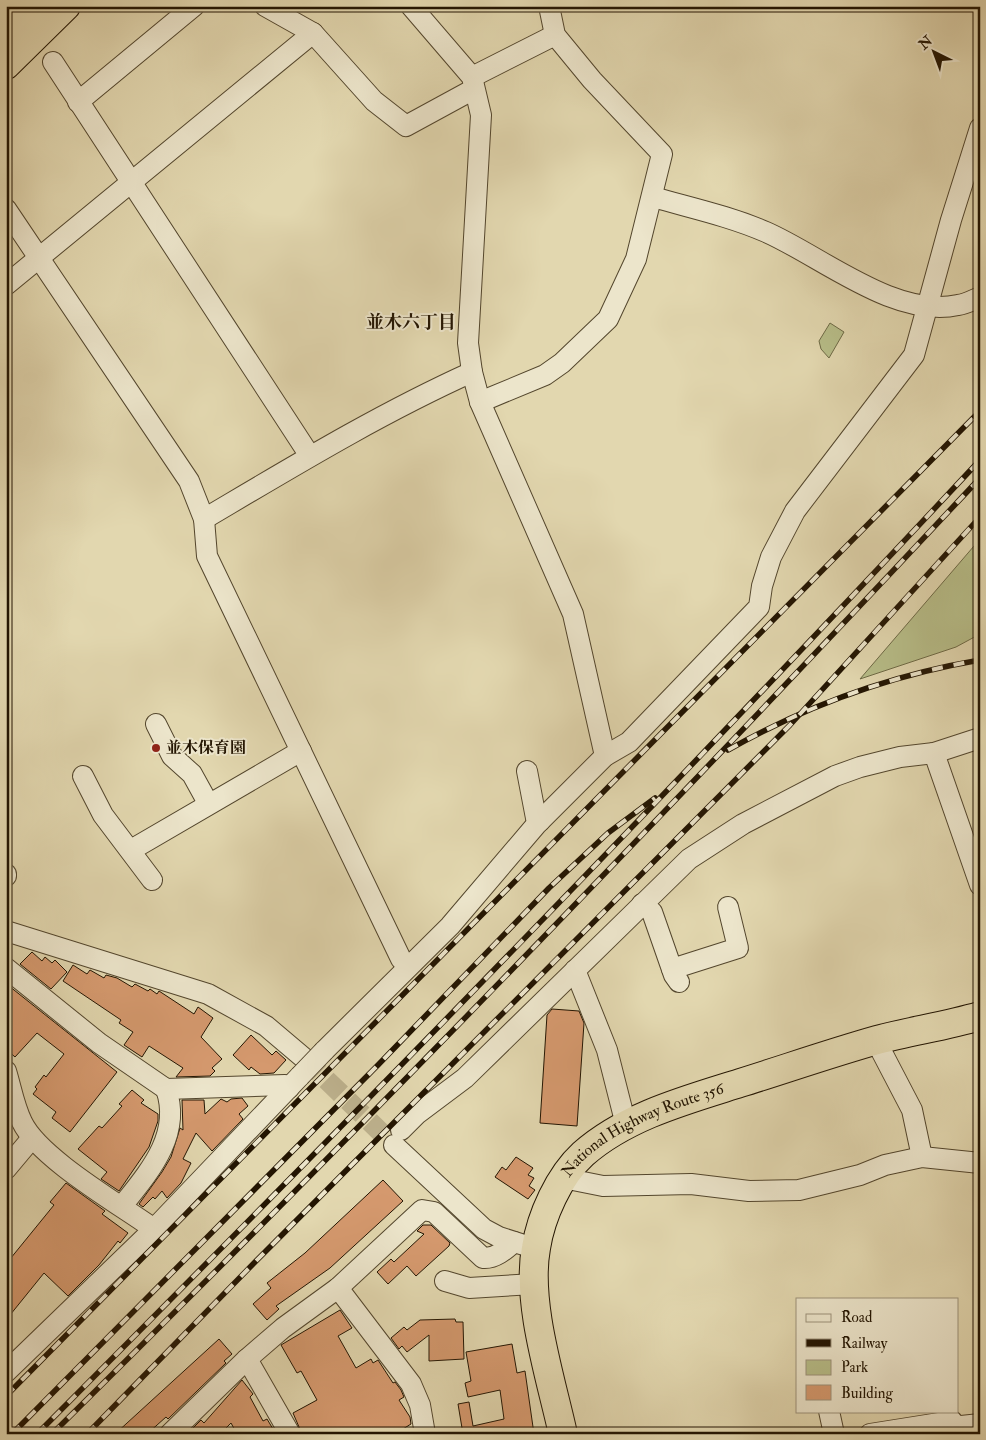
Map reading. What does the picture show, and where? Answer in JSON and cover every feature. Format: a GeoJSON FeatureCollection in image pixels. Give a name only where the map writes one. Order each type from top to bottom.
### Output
{"type":"FeatureCollection","features":[{"type":"Feature","properties":{"kind":"highway"},"geometry":{"type":"LineString","coordinates":[[6,38],[38,6]]}},
{"type":"Feature","properties":{"kind":"highway"},"geometry":{"type":"LineString","coordinates":[[6,64],[66,6]]}},
{"type":"Feature","properties":{"kind":"highway","name":"National Highway Route 356"},"geometry":{"type":"LineString","coordinates":[[563,1434],[525,1245],[541,1228],[563,1178],[586,1151],[598,1141],[626,1125],[676,1104],[876,1040],[980,1016]]}},
{"type":"Feature","properties":{"kind":"street"},"geometry":{"type":"LineString","coordinates":[[78,102],[194,6]]}},
{"type":"Feature","properties":{"kind":"street"},"geometry":{"type":"LineString","coordinates":[[265,6],[314,33],[374,101],[406,126],[473,83],[554,35]]}},
{"type":"Feature","properties":{"kind":"street"},"geometry":{"type":"LineString","coordinates":[[411,6],[473,83],[482,115],[468,343],[472,372],[480,402],[573,614],[605,756]]}},
{"type":"Feature","properties":{"kind":"street"},"geometry":{"type":"LineString","coordinates":[[480,402],[545,375],[562,364],[608,319],[636,259],[653,197],[662,154],[592,80],[554,35],[549,6]]}},
{"type":"Feature","properties":{"kind":"street"},"geometry":{"type":"LineString","coordinates":[[6,285],[314,33]]}},
{"type":"Feature","properties":{"kind":"street"},"geometry":{"type":"LineString","coordinates":[[52,62],[310,456]]}},
{"type":"Feature","properties":{"kind":"street"},"geometry":{"type":"LineString","coordinates":[[8,1367],[154,1229],[298,1075],[450,926],[540,821],[605,756],[629,742],[760,607],[762,586],[771,557],[794,511],[914,355],[951,220],[980,128]]}},
{"type":"Feature","properties":{"kind":"street"},"geometry":{"type":"LineString","coordinates":[[653,197],[722,216],[766,232],[850,279],[891,296],[928,306],[958,305],[980,297]]}},
{"type":"Feature","properties":{"kind":"street"},"geometry":{"type":"LineString","coordinates":[[6,209],[189,481],[204,519],[207,556],[400,959],[408,966]]}},
{"type":"Feature","properties":{"kind":"street"},"geometry":{"type":"LineString","coordinates":[[204,519],[310,456],[412,400],[472,372]]}},
{"type":"Feature","properties":{"kind":"street"},"geometry":{"type":"LineString","coordinates":[[156,724],[172,756],[192,774],[208,803]]}},
{"type":"Feature","properties":{"kind":"street"},"geometry":{"type":"LineString","coordinates":[[525,1245],[484,1229],[397,1138],[417,1114],[465,1078],[689,859],[711,843],[835,776],[860,766],[900,757],[934,753],[980,738]]}},
{"type":"Feature","properties":{"kind":"street"},"geometry":{"type":"LineString","coordinates":[[131,850],[208,803],[301,751]]}},
{"type":"Feature","properties":{"kind":"street"},"geometry":{"type":"LineString","coordinates":[[934,753],[980,885]]}},
{"type":"Feature","properties":{"kind":"street"},"geometry":{"type":"LineString","coordinates":[[527,771],[536,818],[540,821]]}},
{"type":"Feature","properties":{"kind":"street"},"geometry":{"type":"LineString","coordinates":[[83,776],[103,816],[131,850],[152,880]]}},
{"type":"Feature","properties":{"kind":"street"},"geometry":{"type":"LineString","coordinates":[[642,904],[652,912],[676,976],[738,948],[728,907]]}},
{"type":"Feature","properties":{"kind":"street"},"geometry":{"type":"LineString","coordinates":[[6,930],[208,994],[266,1026],[298,1075]]}},
{"type":"Feature","properties":{"kind":"street"},"geometry":{"type":"LineString","coordinates":[[6,968],[98,1043],[166,1089],[285,1085],[298,1075]]}},
{"type":"Feature","properties":{"kind":"street"},"geometry":{"type":"LineString","coordinates":[[575,970],[607,1050],[626,1125]]}},
{"type":"Feature","properties":{"kind":"street"},"geometry":{"type":"LineString","coordinates":[[876,1040],[912,1110],[922,1157]]}},
{"type":"Feature","properties":{"kind":"street"},"geometry":{"type":"LineString","coordinates":[[6,1071],[21,1121],[32,1138],[52,1157],[154,1229]]}},
{"type":"Feature","properties":{"kind":"street"},"geometry":{"type":"LineString","coordinates":[[122,1206],[154,1166],[168,1131],[172,1106],[166,1089]]}},
{"type":"Feature","properties":{"kind":"street"},"geometry":{"type":"LineString","coordinates":[[6,1169],[32,1138]]}},
{"type":"Feature","properties":{"kind":"street"},"geometry":{"type":"LineString","coordinates":[[563,1178],[603,1186],[691,1184],[749,1191],[799,1190],[860,1174],[885,1165],[922,1157],[980,1163]]}},
{"type":"Feature","properties":{"kind":"street"},"geometry":{"type":"LineString","coordinates":[[175,1432],[247,1359],[283,1328],[338,1288],[422,1210],[434,1212],[483,1258],[525,1245]]}},
{"type":"Feature","properties":{"kind":"street"},"geometry":{"type":"LineString","coordinates":[[445,1281],[469,1288],[534,1284]]}},
{"type":"Feature","properties":{"kind":"street"},"geometry":{"type":"LineString","coordinates":[[338,1288],[411,1384],[420,1405],[425,1434]]}},
{"type":"Feature","properties":{"kind":"street"},"geometry":{"type":"LineString","coordinates":[[247,1359],[290,1434]]}},
{"type":"Feature","properties":{"kind":"street"},"geometry":{"type":"LineString","coordinates":[[829,1412],[834,1434]]}},
{"type":"Feature","properties":{"kind":"street"},"geometry":{"type":"LineString","coordinates":[[870,1434],[952,1422],[952,1430],[980,1424]]}},
{"type":"Feature","properties":{"kind":"green space"},"geometry":{"type":"Polygon","coordinates":[[[830,323],[844,332],[829,358],[821,349],[819,341],[830,323]]]}},
{"type":"Feature","properties":{"kind":"green space"},"geometry":{"type":"Polygon","coordinates":[[[980,539],[980,634],[956,647],[860,679],[980,539]]]}},
{"type":"Feature","properties":{"kind":"building"},"geometry":{"type":"Polygon","coordinates":[[[32,952],[42,961],[45,957],[52,963],[55,960],[67,972],[51,989],[20,964],[32,952]]]}},
{"type":"Feature","properties":{"kind":"building"},"geometry":{"type":"Polygon","coordinates":[[[73,965],[87,974],[90,970],[104,978],[106,975],[117,978],[132,987],[135,984],[148,991],[150,989],[157,994],[159,991],[194,1014],[198,1007],[213,1018],[201,1037],[222,1059],[212,1068],[215,1071],[210,1076],[176,1077],[183,1068],[149,1046],[142,1057],[124,1045],[133,1032],[119,1023],[121,1020],[63,981],[73,965]]]}},
{"type":"Feature","properties":{"kind":"building"},"geometry":{"type":"Polygon","coordinates":[[[9,986],[117,1072],[70,1132],[52,1118],[56,1112],[33,1094],[37,1089],[35,1087],[44,1075],[46,1077],[64,1054],[37,1033],[15,1057],[6,1049],[6,989],[9,986]]]}},
{"type":"Feature","properties":{"kind":"building"},"geometry":{"type":"Polygon","coordinates":[[[552,1009],[579,1011],[584,1023],[577,1126],[540,1123],[547,1015],[552,1009]]]}},
{"type":"Feature","properties":{"kind":"building"},"geometry":{"type":"Polygon","coordinates":[[[251,1035],[272,1055],[276,1051],[286,1060],[274,1073],[260,1074],[251,1067],[249,1070],[233,1055],[251,1035]]]}},
{"type":"Feature","properties":{"kind":"building"},"geometry":{"type":"Polygon","coordinates":[[[132,1090],[144,1100],[141,1103],[158,1114],[158,1121],[149,1147],[119,1191],[101,1179],[107,1172],[78,1149],[99,1126],[102,1128],[122,1106],[119,1104],[132,1090]]]}},
{"type":"Feature","properties":{"kind":"building"},"geometry":{"type":"Polygon","coordinates":[[[242,1098],[248,1106],[239,1114],[243,1119],[212,1151],[196,1133],[183,1159],[191,1163],[181,1183],[167,1198],[162,1191],[155,1199],[153,1197],[143,1207],[139,1204],[171,1157],[180,1128],[183,1130],[182,1100],[204,1100],[205,1114],[221,1099],[227,1102],[231,1099],[242,1098]]]}},
{"type":"Feature","properties":{"kind":"building"},"geometry":{"type":"Polygon","coordinates":[[[516,1157],[533,1168],[528,1175],[534,1178],[529,1186],[535,1190],[528,1199],[495,1177],[502,1167],[506,1170],[516,1157]]]}},
{"type":"Feature","properties":{"kind":"building"},"geometry":{"type":"Polygon","coordinates":[[[383,1180],[403,1201],[330,1268],[276,1306],[279,1309],[267,1320],[253,1304],[271,1288],[267,1283],[305,1253],[383,1180]]]}},
{"type":"Feature","properties":{"kind":"building"},"geometry":{"type":"Polygon","coordinates":[[[66,1183],[105,1211],[102,1214],[128,1233],[120,1243],[118,1241],[99,1265],[68,1296],[44,1273],[6,1320],[6,1264],[54,1205],[50,1202],[66,1183]]]}},
{"type":"Feature","properties":{"kind":"building"},"geometry":{"type":"Polygon","coordinates":[[[423,1225],[431,1225],[450,1243],[449,1246],[416,1276],[407,1266],[388,1284],[377,1272],[391,1259],[394,1262],[424,1234],[417,1231],[423,1225]]]}},
{"type":"Feature","properties":{"kind":"building"},"geometry":{"type":"Polygon","coordinates":[[[340,1310],[352,1328],[338,1336],[356,1368],[371,1359],[373,1363],[378,1360],[393,1383],[395,1382],[401,1390],[404,1397],[399,1400],[410,1417],[411,1424],[395,1434],[302,1434],[293,1413],[317,1400],[301,1371],[297,1373],[281,1345],[340,1310]]]}},
{"type":"Feature","properties":{"kind":"building"},"geometry":{"type":"Polygon","coordinates":[[[455,1319],[456,1322],[463,1322],[464,1359],[429,1361],[429,1335],[407,1352],[402,1346],[399,1349],[391,1338],[404,1327],[407,1330],[420,1320],[455,1319]]]}},
{"type":"Feature","properties":{"kind":"building"},"geometry":{"type":"Polygon","coordinates":[[[219,1339],[232,1354],[224,1361],[226,1363],[168,1419],[166,1417],[147,1434],[115,1434],[219,1339]]]}},
{"type":"Feature","properties":{"kind":"building"},"geometry":{"type":"Polygon","coordinates":[[[512,1344],[517,1373],[525,1371],[534,1434],[463,1434],[458,1404],[469,1402],[473,1426],[504,1419],[500,1390],[468,1397],[465,1383],[471,1381],[466,1352],[512,1344]]]}},
{"type":"Feature","properties":{"kind":"building"},"geometry":{"type":"Polygon","coordinates":[[[242,1380],[253,1394],[250,1397],[263,1421],[267,1419],[276,1434],[237,1434],[231,1423],[220,1434],[192,1434],[191,1430],[201,1420],[204,1423],[242,1380]]]}},
{"type":"Feature","properties":{"kind":"tunnel"},"geometry":{"type":"LineString","coordinates":[[305,1059],[394,1145]]}},
{"type":"Feature","properties":{"kind":"railway"},"geometry":{"type":"LineString","coordinates":[[6,1396],[980,411]]}},
{"type":"Feature","properties":{"kind":"railway"},"geometry":{"type":"LineString","coordinates":[[37,1434],[512,951],[747,707],[980,460]]}},
{"type":"Feature","properties":{"kind":"railway"},"geometry":{"type":"LineString","coordinates":[[52,1434],[405,1080],[637,841],[980,478]]}},
{"type":"Feature","properties":{"kind":"railway"},"geometry":{"type":"LineString","coordinates":[[87,1434],[256,1261],[790,725],[980,517]]}},
{"type":"Feature","properties":{"kind":"railway"},"geometry":{"type":"LineString","coordinates":[[728,750],[788,719],[850,694],[914,674],[980,660]]}},
{"type":"Feature","properties":{"kind":"railway"},"geometry":{"type":"LineString","coordinates":[[12,1434],[378,1065],[549,888],[608,833],[655,798]]}},
{"type":"Feature","properties":{"kind":"place","name":"並木保育園"},"geometry":{"type":"Point","coordinates":[156,748]}},
{"type":"Feature","properties":{"kind":"district","name":"並木六丁目"},"geometry":{"type":"Point","coordinates":[411,322]}}]}
